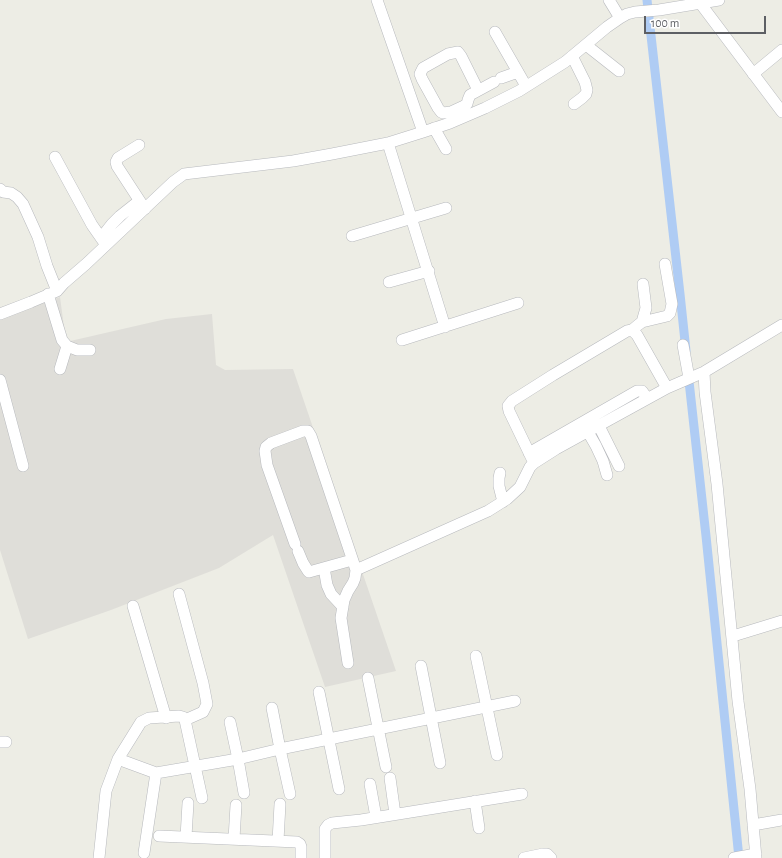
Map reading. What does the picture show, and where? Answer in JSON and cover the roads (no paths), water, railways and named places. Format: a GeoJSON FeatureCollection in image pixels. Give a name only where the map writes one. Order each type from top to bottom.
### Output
{"type":"FeatureCollection","features":[{"type":"Feature","properties":{"kind":"street"},"geometry":{"type":"LineString","coordinates":[[377,0],[423,132]]}},
{"type":"Feature","properties":{"kind":"street"},"geometry":{"type":"LineString","coordinates":[[609,0],[620,18]]}},
{"type":"Feature","properties":{"kind":"street"},"geometry":{"type":"LineString","coordinates":[[0,314],[53,293],[142,205],[184,174],[293,161],[388,143],[423,132],[450,123],[485,108],[526,86],[572,56],[627,14],[659,10],[699,1],[719,0]]}},
{"type":"Feature","properties":{"kind":"street"},"geometry":{"type":"LineString","coordinates":[[699,1],[782,112]]}},
{"type":"Feature","properties":{"kind":"street"},"geometry":{"type":"LineString","coordinates":[[496,32],[526,86]]}},
{"type":"Feature","properties":{"kind":"street"},"geometry":{"type":"LineString","coordinates":[[586,45],[619,71]]}},
{"type":"Feature","properties":{"kind":"street"},"geometry":{"type":"LineString","coordinates":[[753,74],[782,50]]}},
{"type":"Feature","properties":{"kind":"street"},"geometry":{"type":"LineString","coordinates":[[478,90],[458,52],[448,54],[423,68],[420,74],[438,108],[443,113],[451,112],[464,106],[467,104],[470,95],[497,80],[518,72]]}},
{"type":"Feature","properties":{"kind":"street"},"geometry":{"type":"LineString","coordinates":[[572,56],[585,82],[587,90],[586,94],[574,104]]}},
{"type":"Feature","properties":{"kind":"street"},"geometry":{"type":"LineString","coordinates":[[434,128],[446,149]]}},
{"type":"Feature","properties":{"kind":"street"},"geometry":{"type":"LineString","coordinates":[[388,143],[445,326]]}},
{"type":"Feature","properties":{"kind":"street"},"geometry":{"type":"LineString","coordinates":[[139,145],[118,158],[116,162],[117,166],[142,205]]}},
{"type":"Feature","properties":{"kind":"street"},"geometry":{"type":"LineString","coordinates":[[55,157],[92,225],[104,242]]}},
{"type":"Feature","properties":{"kind":"street"},"geometry":{"type":"LineString","coordinates":[[0,189],[3,192],[11,193],[23,204],[38,237],[47,266],[62,340],[67,346],[77,350],[90,350]]}},
{"type":"Feature","properties":{"kind":"street"},"geometry":{"type":"LineString","coordinates":[[352,236],[446,208]]}},
{"type":"Feature","properties":{"kind":"street"},"geometry":{"type":"LineString","coordinates":[[348,663],[341,618],[344,600],[348,590],[353,584],[354,565],[310,436],[308,431],[303,431],[271,442],[266,447],[264,451],[267,465],[297,548],[308,571],[354,565],[488,511],[507,500],[520,487],[530,467],[532,458],[508,406],[512,401],[553,374],[627,331],[632,330],[642,322],[667,316],[670,313],[672,304],[665,264]]}},
{"type":"Feature","properties":{"kind":"street"},"geometry":{"type":"LineString","coordinates":[[389,282],[429,271]]}},
{"type":"Feature","properties":{"kind":"street"},"geometry":{"type":"LineString","coordinates":[[642,322],[646,308],[644,284]]}},
{"type":"Feature","properties":{"kind":"street"},"geometry":{"type":"LineString","coordinates":[[402,340],[518,303]]}},
{"type":"Feature","properties":{"kind":"street"},"geometry":{"type":"LineString","coordinates":[[532,458],[556,449],[647,398],[696,375],[782,325]]}},
{"type":"Feature","properties":{"kind":"street"},"geometry":{"type":"LineString","coordinates":[[632,330],[637,334],[667,388]]}},
{"type":"Feature","properties":{"kind":"street"},"geometry":{"type":"LineString","coordinates":[[683,345],[696,375],[706,392],[717,484],[738,701],[750,790],[753,825],[747,856]]}},
{"type":"Feature","properties":{"kind":"street"},"geometry":{"type":"LineString","coordinates":[[60,369],[67,346]]}},
{"type":"Feature","properties":{"kind":"street"},"geometry":{"type":"LineString","coordinates":[[0,380],[23,466]]}},
{"type":"Feature","properties":{"kind":"street"},"geometry":{"type":"LineString","coordinates":[[532,458],[633,393],[642,391],[647,398]]}},
{"type":"Feature","properties":{"kind":"street"},"geometry":{"type":"LineString","coordinates":[[599,426],[619,466]]}},
{"type":"Feature","properties":{"kind":"street"},"geometry":{"type":"LineString","coordinates":[[588,432],[603,461],[607,475]]}},
{"type":"Feature","properties":{"kind":"street"},"geometry":{"type":"LineString","coordinates":[[500,473],[499,478],[503,502]]}},
{"type":"Feature","properties":{"kind":"street"},"geometry":{"type":"LineString","coordinates":[[324,568],[327,585],[331,594],[343,607]]}},
{"type":"Feature","properties":{"kind":"street"},"geometry":{"type":"LineString","coordinates":[[179,594],[203,683],[207,704],[203,712],[185,720]]}},
{"type":"Feature","properties":{"kind":"street"},"geometry":{"type":"LineString","coordinates":[[133,606],[166,718]]}},
{"type":"Feature","properties":{"kind":"street"},"geometry":{"type":"LineString","coordinates":[[732,636],[782,621]]}},
{"type":"Feature","properties":{"kind":"street"},"geometry":{"type":"LineString","coordinates":[[476,656],[497,755]]}},
{"type":"Feature","properties":{"kind":"street"},"geometry":{"type":"LineString","coordinates":[[421,666],[440,763]]}},
{"type":"Feature","properties":{"kind":"street"},"geometry":{"type":"LineString","coordinates":[[368,678],[388,772],[394,814]]}},
{"type":"Feature","properties":{"kind":"street"},"geometry":{"type":"LineString","coordinates":[[319,692],[339,789]]}},
{"type":"Feature","properties":{"kind":"street"},"geometry":{"type":"LineString","coordinates":[[118,759],[156,773],[238,759],[280,749],[516,701]]}},
{"type":"Feature","properties":{"kind":"street"},"geometry":{"type":"LineString","coordinates":[[272,708],[290,794]]}},
{"type":"Feature","properties":{"kind":"street"},"geometry":{"type":"LineString","coordinates":[[99,858],[106,791],[118,759],[141,722],[149,718],[183,717],[185,720],[202,798]]}},
{"type":"Feature","properties":{"kind":"street"},"geometry":{"type":"LineString","coordinates":[[230,722],[244,793]]}},
{"type":"Feature","properties":{"kind":"street"},"geometry":{"type":"LineString","coordinates":[[144,853],[156,773]]}},
{"type":"Feature","properties":{"kind":"street"},"geometry":{"type":"LineString","coordinates":[[370,784],[376,817]]}},
{"type":"Feature","properties":{"kind":"street"},"geometry":{"type":"LineString","coordinates":[[324,858],[325,829],[332,823],[522,794]]}},
{"type":"Feature","properties":{"kind":"street"},"geometry":{"type":"LineString","coordinates":[[476,801],[479,828]]}},
{"type":"Feature","properties":{"kind":"street"},"geometry":{"type":"LineString","coordinates":[[186,837],[188,803]]}},
{"type":"Feature","properties":{"kind":"street"},"geometry":{"type":"LineString","coordinates":[[278,841],[280,804]]}},
{"type":"Feature","properties":{"kind":"street"},"geometry":{"type":"LineString","coordinates":[[234,839],[236,805]]}},
{"type":"Feature","properties":{"kind":"street"},"geometry":{"type":"LineString","coordinates":[[753,825],[782,820]]}},
{"type":"Feature","properties":{"kind":"street"},"geometry":{"type":"LineString","coordinates":[[159,836],[297,842],[300,844],[302,851],[301,858]]}},
{"type":"Feature","properties":{"kind":"street"},"geometry":{"type":"LineString","coordinates":[[524,858],[547,854],[551,858]]}},
{"type":"Feature","properties":{"kind":"waterway"},"geometry":{"type":"LineString","coordinates":[[647,0],[686,351]]}},
{"type":"Feature","properties":{"kind":"waterway"},"geometry":{"type":"LineString","coordinates":[[688,372],[739,858]]}}]}
